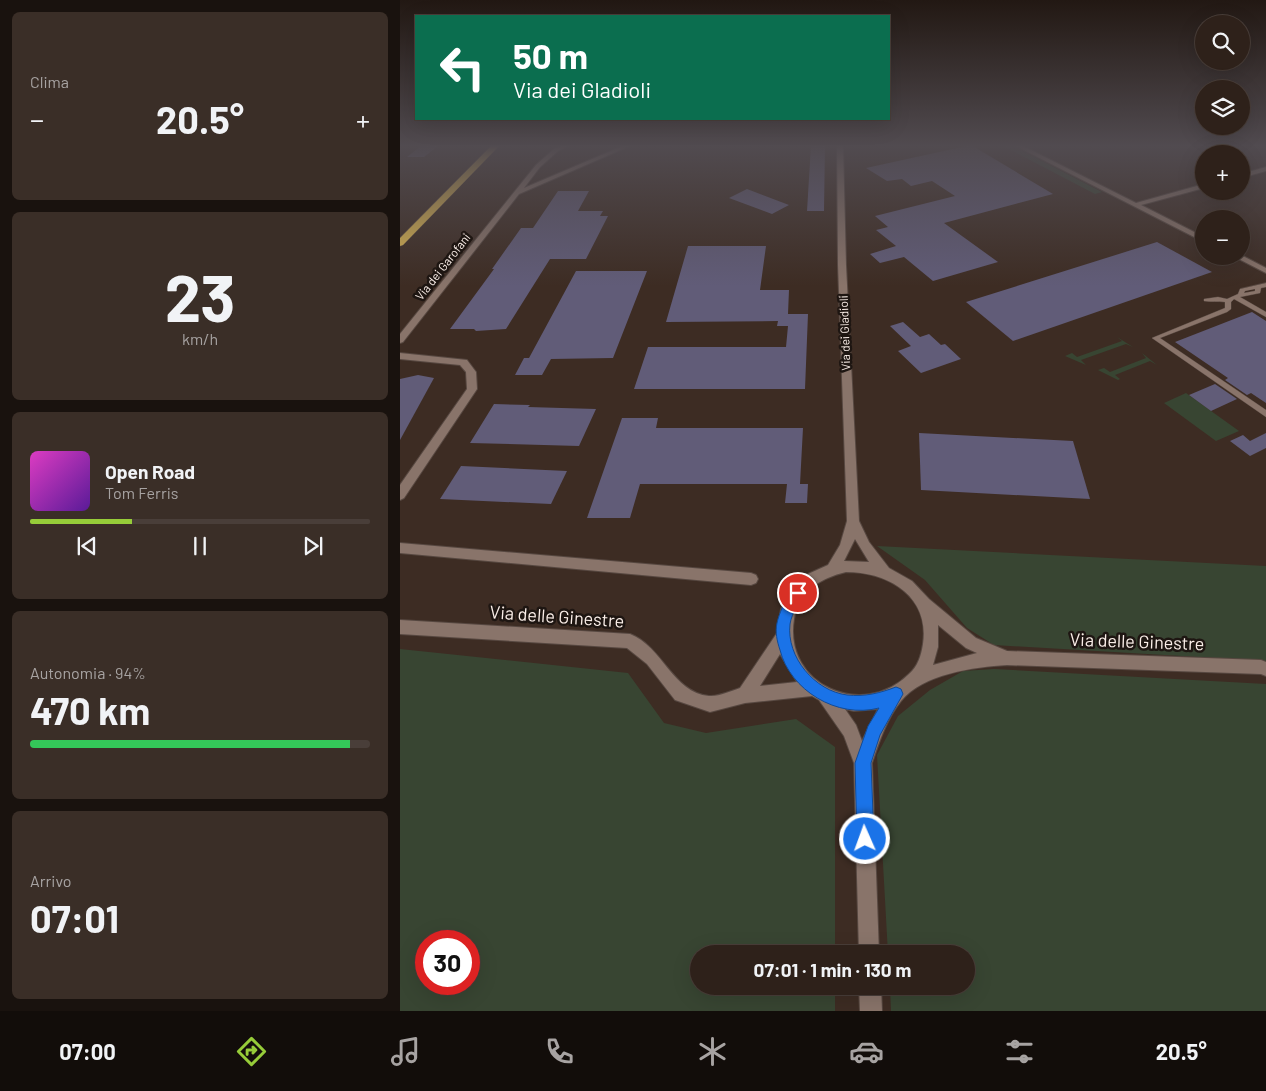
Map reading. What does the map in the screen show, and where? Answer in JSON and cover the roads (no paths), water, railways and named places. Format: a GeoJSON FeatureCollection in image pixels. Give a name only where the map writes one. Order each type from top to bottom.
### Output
{"type":"FeatureCollection","features":[{"type":"Feature","properties":{"kind":"highway"},"geometry":{"type":"LineString","coordinates":[[400,230],[438,192]]}},
{"type":"Feature","properties":{"kind":"highway"},"geometry":{"type":"LineString","coordinates":[[400,243],[450,192]]}},
{"type":"Feature","properties":{"kind":"street","name":"Via dei Gladioli"},"geometry":{"type":"LineString","coordinates":[[832,570],[846,546],[853,522],[841,192]]}},
{"type":"Feature","properties":{"kind":"street"},"geometry":{"type":"LineString","coordinates":[[1110,192],[1195,235]]}},
{"type":"Feature","properties":{"kind":"street"},"geometry":{"type":"LineString","coordinates":[[1135,205],[1182,192]]}},
{"type":"Feature","properties":{"kind":"street","name":"Via dei Garofani"},"geometry":{"type":"LineString","coordinates":[[400,340],[518,193]]}},
{"type":"Feature","properties":{"kind":"street"},"geometry":{"type":"LineString","coordinates":[[1250,263],[1266,271]]}},
{"type":"Feature","properties":{"kind":"street"},"geometry":{"type":"LineString","coordinates":[[400,356],[463,362],[471,372],[472,389],[400,495]]}},
{"type":"Feature","properties":{"kind":"street","name":"Via dei Gladioli"},"geometry":{"type":"LineString","coordinates":[[853,522],[864,544],[883,570]]}},
{"type":"Feature","properties":{"kind":"street"},"geometry":{"type":"LineString","coordinates":[[400,548],[751,579]]}},
{"type":"Feature","properties":{"kind":"street","name":"Via dei Gladioli"},"geometry":{"type":"LineString","coordinates":[[859,566],[883,570],[899,578],[917,594],[924,604],[932,627],[932,645],[924,668],[911,684],[888,698],[874,702],[846,702],[820,692],[803,680],[790,661],[783,637],[784,623],[791,601],[804,585],[824,572],[859,566]]}},
{"type":"Feature","properties":{"kind":"street","name":"Via delle Ginestre"},"geometry":{"type":"LineString","coordinates":[[924,604],[971,643],[1007,658]]}},
{"type":"Feature","properties":{"kind":"street","name":"Via delle Ginestre"},"geometry":{"type":"LineString","coordinates":[[400,627],[630,641],[652,659],[681,694],[710,704],[745,695],[820,692]]}},
{"type":"Feature","properties":{"kind":"street"},"geometry":{"type":"LineString","coordinates":[[745,695],[783,637]]}},
{"type":"Feature","properties":{"kind":"street","name":"Via delle Ginestre"},"geometry":{"type":"LineString","coordinates":[[917,677],[975,660],[1007,658],[1264,668]]}},
{"type":"Feature","properties":{"kind":"street","name":"Via dei Gladioli"},"geometry":{"type":"LineString","coordinates":[[820,692],[850,731],[863,763],[869,945]]}},
{"type":"Feature","properties":{"kind":"street","name":"Via dei Gladioli"},"geometry":{"type":"LineString","coordinates":[[863,763],[874,732],[896,694]]}},
{"type":"Feature","properties":{"kind":"street"},"geometry":{"type":"LineString","coordinates":[[870,995],[871,1011]]}},
{"type":"Feature","properties":{"kind":"lane"},"geometry":{"type":"LineString","coordinates":[[1206,300],[1218,299],[1228,301],[1238,295],[1258,292],[1258,288],[1266,285]]}},
{"type":"Feature","properties":{"kind":"lane"},"geometry":{"type":"LineString","coordinates":[[1238,295],[1266,314]]}},
{"type":"Feature","properties":{"kind":"lane"},"geometry":{"type":"LineString","coordinates":[[1228,301],[1228,310],[1225,312],[1155,338],[1266,414]]}}]}
